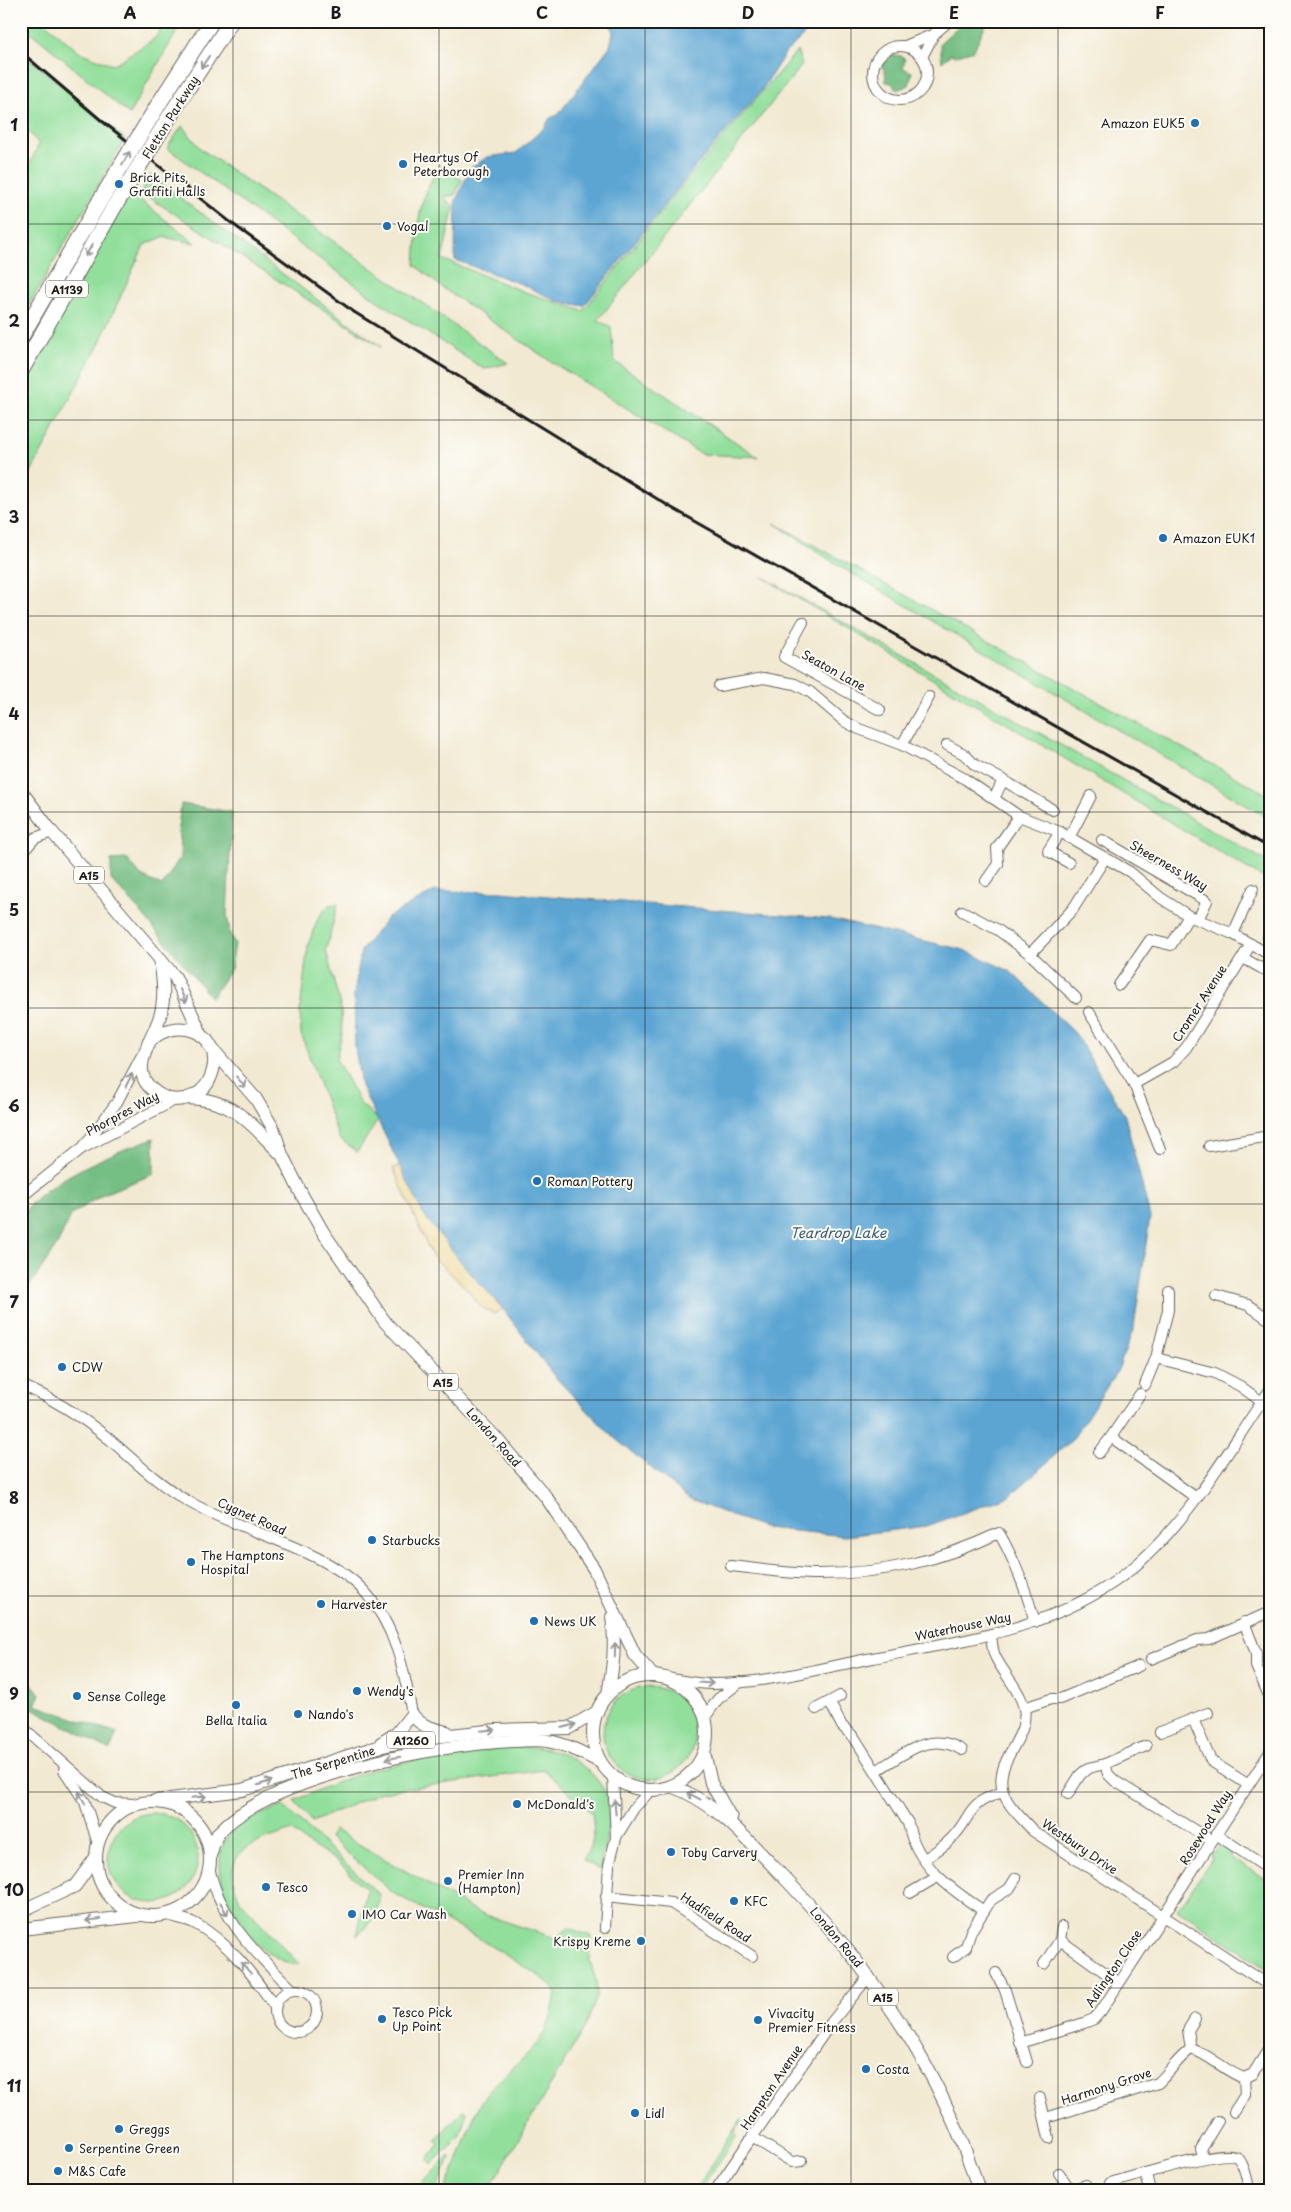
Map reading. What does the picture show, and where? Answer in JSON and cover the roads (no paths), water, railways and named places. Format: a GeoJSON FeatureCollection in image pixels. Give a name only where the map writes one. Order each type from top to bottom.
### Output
{"type":"FeatureCollection","features":[{"type":"Feature","properties":{"kind":"highway","name":"A1139"},"geometry":{"type":"LineString","coordinates":[[177,75],[206,21]]}},
{"type":"Feature","properties":{"kind":"highway","name":"Fletton Parkway"},"geometry":{"type":"LineString","coordinates":[[21,371],[160,102],[212,21]]}},
{"type":"Feature","properties":{"kind":"highway","name":"Fletton Parkway"},"geometry":{"type":"LineString","coordinates":[[21,337],[107,203],[173,111],[231,21]]}},
{"type":"Feature","properties":{"kind":"main road","name":"London Road"},"geometry":{"type":"LineString","coordinates":[[21,791],[52,832],[175,977],[205,1041],[256,1099],[273,1128],[282,1155],[323,1232],[385,1322],[496,1438],[546,1497],[594,1569],[635,1655],[653,1676]]}},
{"type":"Feature","properties":{"kind":"main road","name":"A15"},"geometry":{"type":"LineString","coordinates":[[160,958],[164,988],[162,1008],[156,1027],[145,1048],[142,1069],[148,1084],[155,1092],[181,1099],[205,1087],[211,1077],[213,1055],[205,1041]]}},
{"type":"Feature","properties":{"kind":"main road"},"geometry":{"type":"LineString","coordinates":[[145,1048],[156,1034],[173,1028],[191,1030],[205,1041]]}},
{"type":"Feature","properties":{"kind":"main road","name":"London Road"},"geometry":{"type":"LineString","coordinates":[[181,1099],[213,1100],[236,1111],[282,1155]]}},
{"type":"Feature","properties":{"kind":"main road","name":"London Road"},"geometry":{"type":"LineString","coordinates":[[608,1694],[615,1660],[616,1642],[610,1605]]}},
{"type":"Feature","properties":{"kind":"main road"},"geometry":{"type":"LineString","coordinates":[[653,1676],[671,1679],[686,1688],[698,1701],[705,1717],[707,1735],[704,1752],[691,1772],[671,1786],[652,1790],[638,1789],[624,1784],[613,1776],[600,1762],[594,1746],[593,1728],[597,1712],[608,1694],[621,1683],[637,1677],[653,1676]]}},
{"type":"Feature","properties":{"kind":"main road","name":"The Serpentine"},"geometry":{"type":"LineString","coordinates":[[156,1801],[242,1790],[370,1749],[454,1733],[568,1728],[597,1712]]}},
{"type":"Feature","properties":{"kind":"main road"},"geometry":{"type":"LineString","coordinates":[[370,1749],[397,1733],[412,1714],[426,1727],[454,1733]]}},
{"type":"Feature","properties":{"kind":"main road","name":"The Serpentine"},"geometry":{"type":"LineString","coordinates":[[211,1853],[218,1834],[239,1815],[253,1807],[296,1788],[374,1761],[476,1742],[546,1740],[563,1744],[600,1762]]}},
{"type":"Feature","properties":{"kind":"main road","name":"London Road"},"geometry":{"type":"LineString","coordinates":[[704,1752],[711,1783],[720,1801],[741,1833]]}},
{"type":"Feature","properties":{"kind":"main road","name":"London Road"},"geometry":{"type":"LineString","coordinates":[[671,1786],[707,1802],[741,1833],[807,1901],[869,1976],[940,2090],[966,2147],[979,2191]]}},
{"type":"Feature","properties":{"kind":"main road"},"geometry":{"type":"LineString","coordinates":[[21,1911],[75,1886],[97,1850],[102,1834],[115,1816],[134,1804],[156,1801],[172,1804],[186,1812],[198,1823],[207,1837],[211,1853],[210,1871],[204,1886],[195,1899],[182,1909],[168,1915],[21,1929]]}},
{"type":"Feature","properties":{"kind":"main road"},"geometry":{"type":"LineString","coordinates":[[97,1850],[97,1873],[103,1888],[113,1901],[127,1910],[142,1916]]}},
{"type":"Feature","properties":{"kind":"street"},"geometry":{"type":"LineString","coordinates":[[905,46],[922,57],[926,63],[927,78],[918,92],[900,100],[886,96],[880,91],[874,79],[874,65],[878,58],[887,49],[905,46],[934,34],[949,21]]}},
{"type":"Feature","properties":{"kind":"street"},"geometry":{"type":"LineString","coordinates":[[922,57],[934,34]]}},
{"type":"Feature","properties":{"kind":"street","name":"Seaton Lane"},"geometry":{"type":"LineString","coordinates":[[803,622],[784,657],[880,710]]}},
{"type":"Feature","properties":{"kind":"street"},"geometry":{"type":"LineString","coordinates":[[810,692],[822,677]]}},
{"type":"Feature","properties":{"kind":"street","name":"Sheerness Way"},"geometry":{"type":"LineString","coordinates":[[720,686],[764,678],[795,684],[810,692],[844,720],[859,729],[902,745],[965,779],[1019,816],[1064,835],[1130,872],[1149,888],[1194,917],[1233,934],[1270,955]]}},
{"type":"Feature","properties":{"kind":"street"},"geometry":{"type":"LineString","coordinates":[[902,745],[929,697]]}},
{"type":"Feature","properties":{"kind":"street"},"geometry":{"type":"LineString","coordinates":[[947,744],[964,754],[975,765],[1053,810]]}},
{"type":"Feature","properties":{"kind":"street"},"geometry":{"type":"LineString","coordinates":[[994,799],[1003,780]]}},
{"type":"Feature","properties":{"kind":"street"},"geometry":{"type":"LineString","coordinates":[[1069,863],[1048,851],[1064,835],[1091,796]]}},
{"type":"Feature","properties":{"kind":"street"},"geometry":{"type":"LineString","coordinates":[[986,881],[998,864],[997,848],[1019,816]]}},
{"type":"Feature","properties":{"kind":"street"},"geometry":{"type":"LineString","coordinates":[[21,854],[35,838],[52,832]]}},
{"type":"Feature","properties":{"kind":"street","name":"Sheerness Way"},"geometry":{"type":"LineString","coordinates":[[1102,840],[1207,901],[1194,917]]}},
{"type":"Feature","properties":{"kind":"street"},"geometry":{"type":"LineString","coordinates":[[1030,954],[1073,909],[1105,858]]}},
{"type":"Feature","properties":{"kind":"street"},"geometry":{"type":"LineString","coordinates":[[1149,888],[1161,873]]}},
{"type":"Feature","properties":{"kind":"street"},"geometry":{"type":"LineString","coordinates":[[1233,934],[1254,889]]}},
{"type":"Feature","properties":{"kind":"street"},"geometry":{"type":"LineString","coordinates":[[962,911],[998,930],[1030,954],[1076,998]]}},
{"type":"Feature","properties":{"kind":"street"},"geometry":{"type":"LineString","coordinates":[[1119,985],[1150,940],[1171,945],[1194,917]]}},
{"type":"Feature","properties":{"kind":"street","name":"Cromer Avenue"},"geometry":{"type":"LineString","coordinates":[[1134,1084],[1173,1062],[1186,1048],[1251,944]]}},
{"type":"Feature","properties":{"kind":"street"},"geometry":{"type":"LineString","coordinates":[[1243,958],[1270,973]]}},
{"type":"Feature","properties":{"kind":"street"},"geometry":{"type":"LineString","coordinates":[[1089,1012],[1134,1084],[1160,1149]]}},
{"type":"Feature","properties":{"kind":"street","name":"Phorpres Way"},"geometry":{"type":"LineString","coordinates":[[21,1198],[81,1148],[117,1102],[145,1048]]}},
{"type":"Feature","properties":{"kind":"street","name":"Phorpres Way"},"geometry":{"type":"LineString","coordinates":[[81,1148],[181,1099]]}},
{"type":"Feature","properties":{"kind":"street"},"geometry":{"type":"LineString","coordinates":[[1209,1146],[1270,1136]]}},
{"type":"Feature","properties":{"kind":"street"},"geometry":{"type":"LineString","coordinates":[[1099,1453],[1143,1389],[1156,1358],[1168,1310],[1168,1290]]}},
{"type":"Feature","properties":{"kind":"street"},"geometry":{"type":"LineString","coordinates":[[1216,1296],[1248,1305],[1270,1320]]}},
{"type":"Feature","properties":{"kind":"street"},"geometry":{"type":"LineString","coordinates":[[1156,1358],[1215,1373],[1240,1386],[1262,1402]]}},
{"type":"Feature","properties":{"kind":"street","name":"Cygnet Road"},"geometry":{"type":"LineString","coordinates":[[21,1385],[38,1392],[76,1414],[152,1477],[191,1503],[246,1529],[316,1557],[346,1575],[380,1611],[393,1636],[407,1683],[412,1714]]}},
{"type":"Feature","properties":{"kind":"street","name":"Waterhouse Way"},"geometry":{"type":"LineString","coordinates":[[671,1679],[711,1684],[741,1682],[991,1635],[1035,1622],[1085,1600],[1126,1574],[1172,1532],[1270,1390]]}},
{"type":"Feature","properties":{"kind":"street"},"geometry":{"type":"LineString","coordinates":[[1110,1437],[1195,1498]]}},
{"type":"Feature","properties":{"kind":"street"},"geometry":{"type":"LineString","coordinates":[[736,1569],[817,1574],[872,1571],[942,1557],[999,1533],[1020,1573],[1035,1622]]}},
{"type":"Feature","properties":{"kind":"street"},"geometry":{"type":"LineString","coordinates":[[1151,1659],[1197,1640],[1209,1639],[1270,1612]]}},
{"type":"Feature","properties":{"kind":"street"},"geometry":{"type":"LineString","coordinates":[[1244,1622],[1256,1654],[1256,1666],[1270,1698]]}},
{"type":"Feature","properties":{"kind":"street"},"geometry":{"type":"LineString","coordinates":[[925,1859],[951,1839],[972,1807],[986,1797],[1003,1792],[1004,1765],[1022,1730],[1024,1708],[994,1656],[991,1635]]}},
{"type":"Feature","properties":{"kind":"street"},"geometry":{"type":"LineString","coordinates":[[1024,1708],[1051,1698],[1060,1698],[1089,1691],[1139,1666]]}},
{"type":"Feature","properties":{"kind":"street","name":"Waterhouse Way"},"geometry":{"type":"LineString","coordinates":[[705,1717],[718,1699],[741,1682]]}},
{"type":"Feature","properties":{"kind":"street"},"geometry":{"type":"LineString","coordinates":[[816,1710],[840,1696]]}},
{"type":"Feature","properties":{"kind":"street"},"geometry":{"type":"LineString","coordinates":[[830,1703],[842,1726],[854,1736],[908,1823],[912,1840],[937,1877],[949,1889],[984,1911]]}},
{"type":"Feature","properties":{"kind":"street"},"geometry":{"type":"LineString","coordinates":[[1160,1732],[1208,1713]]}},
{"type":"Feature","properties":{"kind":"street"},"geometry":{"type":"LineString","coordinates":[[1193,1719],[1211,1761],[1247,1784]]}},
{"type":"Feature","properties":{"kind":"street"},"geometry":{"type":"LineString","coordinates":[[21,1726],[102,1797],[115,1804],[134,1804]]}},
{"type":"Feature","properties":{"kind":"street"},"geometry":{"type":"LineString","coordinates":[[876,1771],[907,1747],[928,1742],[950,1743],[962,1750]]}},
{"type":"Feature","properties":{"kind":"street"},"geometry":{"type":"LineString","coordinates":[[44,1746],[71,1779],[85,1802],[97,1850]]}},
{"type":"Feature","properties":{"kind":"street"},"geometry":{"type":"LineString","coordinates":[[1068,1794],[1080,1775],[1088,1768],[1105,1764],[1146,1746]]}},
{"type":"Feature","properties":{"kind":"street","name":"Rosewood Way"},"geometry":{"type":"LineString","coordinates":[[1163,1916],[1247,1784],[1270,1752]]}},
{"type":"Feature","properties":{"kind":"street"},"geometry":{"type":"LineString","coordinates":[[1105,1764],[1108,1774],[1115,1781],[1270,1870]]}},
{"type":"Feature","properties":{"kind":"street"},"geometry":{"type":"LineString","coordinates":[[613,1776],[616,1838]]}},
{"type":"Feature","properties":{"kind":"street"},"geometry":{"type":"LineString","coordinates":[[606,1928],[608,1864],[616,1838],[634,1808],[652,1790]]}},
{"type":"Feature","properties":{"kind":"street","name":"Westbury Drive"},"geometry":{"type":"LineString","coordinates":[[1003,1792],[1012,1807],[1033,1831],[1270,1986]]}},
{"type":"Feature","properties":{"kind":"street"},"geometry":{"type":"LineString","coordinates":[[210,1871],[213,1888],[234,1925],[293,1990]]}},
{"type":"Feature","properties":{"kind":"street"},"geometry":{"type":"LineString","coordinates":[[910,1893],[937,1877]]}},
{"type":"Feature","properties":{"kind":"street"},"geometry":{"type":"LineString","coordinates":[[953,1957],[966,1947],[971,1931],[991,1900],[1009,1889],[1016,1878]]}},
{"type":"Feature","properties":{"kind":"street","name":"Hadfield Road"},"geometry":{"type":"LineString","coordinates":[[606,1896],[671,1903],[752,1956]]}},
{"type":"Feature","properties":{"kind":"street"},"geometry":{"type":"LineString","coordinates":[[168,1915],[194,1924],[231,1951],[255,1978],[275,2007],[276,2020],[284,2029],[299,2032],[310,2027],[317,2016],[316,2004],[306,1992],[293,1990],[281,1995],[275,2007]]}},
{"type":"Feature","properties":{"kind":"street","name":"Adlington Close"},"geometry":{"type":"LineString","coordinates":[[1020,2043],[1094,2019],[1163,1916]]}},
{"type":"Feature","properties":{"kind":"street"},"geometry":{"type":"LineString","coordinates":[[1044,1964],[1060,1940],[1062,1927]]}},
{"type":"Feature","properties":{"kind":"street"},"geometry":{"type":"LineString","coordinates":[[1060,1940],[1118,1982]]}},
{"type":"Feature","properties":{"kind":"street"},"geometry":{"type":"LineString","coordinates":[[996,1973],[1005,1990],[1027,2062]]}},
{"type":"Feature","properties":{"kind":"street","name":"Hampton Avenue"},"geometry":{"type":"LineString","coordinates":[[715,2191],[830,2022],[869,1976]]}},
{"type":"Feature","properties":{"kind":"street"},"geometry":{"type":"LineString","coordinates":[[1195,2018],[1188,2030],[1191,2049],[1198,2051],[1233,2074],[1244,2078],[1252,2074],[1270,2047]]}},
{"type":"Feature","properties":{"kind":"street","name":"Harmony Grove"},"geometry":{"type":"LineString","coordinates":[[1046,2118],[1158,2082],[1169,2073],[1182,2055],[1191,2049]]}},
{"type":"Feature","properties":{"kind":"street"},"geometry":{"type":"LineString","coordinates":[[1234,2112],[1244,2095],[1244,2078]]}},
{"type":"Feature","properties":{"kind":"street"},"geometry":{"type":"LineString","coordinates":[[1040,2098],[1050,2138]]}},
{"type":"Feature","properties":{"kind":"street"},"geometry":{"type":"LineString","coordinates":[[1203,2158],[1201,2149],[1218,2121]]}},
{"type":"Feature","properties":{"kind":"street"},"geometry":{"type":"LineString","coordinates":[[752,2138],[792,2162],[802,2160]]}},
{"type":"Feature","properties":{"kind":"street"},"geometry":{"type":"LineString","coordinates":[[1110,2183],[1203,2158],[1232,2155],[1238,2158],[1248,2183]]}},
{"type":"Feature","properties":{"kind":"street"},"geometry":{"type":"LineString","coordinates":[[1059,2173],[1071,2191],[1086,2185]]}},
{"type":"Feature","properties":{"kind":"street"},"geometry":{"type":"LineString","coordinates":[[1146,2174],[1150,2191]]}},
{"type":"Feature","properties":{"kind":"water"},"geometry":{"type":"Polygon","coordinates":[[[610,21],[815,21],[816,24],[786,52],[762,90],[696,166],[584,306],[557,301],[521,284],[455,260],[456,200],[470,169],[487,157],[516,153],[544,128],[550,118],[558,115],[610,46],[613,33],[610,21]]]}},
{"type":"Feature","properties":{"kind":"water","name":"Teardrop Lake"},"geometry":{"type":"Polygon","coordinates":[[[435,891],[500,892],[830,919],[964,950],[1010,971],[1075,1033],[1125,1116],[1150,1217],[1134,1327],[1118,1370],[1072,1440],[1010,1496],[927,1526],[845,1536],[765,1528],[690,1500],[612,1436],[554,1376],[503,1309],[467,1269],[423,1214],[361,1086],[355,1047],[354,994],[361,951],[388,917],[435,891]]]}},
{"type":"Feature","properties":{"kind":"railway"},"geometry":{"type":"LineString","coordinates":[[21,52],[102,121],[234,225],[354,312],[672,508],[1270,848]]}},
{"type":"Feature","properties":{"kind":"place","name":"Amazon EUK5"},"geometry":{"type":"Point","coordinates":[1195,123]}},
{"type":"Feature","properties":{"kind":"place","name":"Heartys Of Peterborough"},"geometry":{"type":"Point","coordinates":[403,164]}},
{"type":"Feature","properties":{"kind":"place","name":"Brick Pits, Graffiti Halls"},"geometry":{"type":"Point","coordinates":[119,184]}},
{"type":"Feature","properties":{"kind":"place","name":"Vogal"},"geometry":{"type":"Point","coordinates":[387,226]}},
{"type":"Feature","properties":{"kind":"place","name":"Amazon EUK1"},"geometry":{"type":"Point","coordinates":[1163,538]}},
{"type":"Feature","properties":{"kind":"place","name":"Roman Pottery"},"geometry":{"type":"Point","coordinates":[537,1181]}},
{"type":"Feature","properties":{"kind":"place","name":"CDW"},"geometry":{"type":"Point","coordinates":[62,1367]}},
{"type":"Feature","properties":{"kind":"place","name":"Starbucks"},"geometry":{"type":"Point","coordinates":[372,1540]}},
{"type":"Feature","properties":{"kind":"place","name":"The Hamptons Hospital"},"geometry":{"type":"Point","coordinates":[191,1562]}},
{"type":"Feature","properties":{"kind":"place","name":"Harvester"},"geometry":{"type":"Point","coordinates":[321,1604]}},
{"type":"Feature","properties":{"kind":"place","name":"News UK"},"geometry":{"type":"Point","coordinates":[534,1621]}},
{"type":"Feature","properties":{"kind":"place","name":"Wendy's"},"geometry":{"type":"Point","coordinates":[357,1691]}},
{"type":"Feature","properties":{"kind":"place","name":"Sense College"},"geometry":{"type":"Point","coordinates":[77,1696]}},
{"type":"Feature","properties":{"kind":"place","name":"Bella Italia"},"geometry":{"type":"Point","coordinates":[236,1705]}},
{"type":"Feature","properties":{"kind":"place","name":"Nando's"},"geometry":{"type":"Point","coordinates":[298,1714]}},
{"type":"Feature","properties":{"kind":"place","name":"McDonald's"},"geometry":{"type":"Point","coordinates":[517,1804]}},
{"type":"Feature","properties":{"kind":"place","name":"Toby Carvery"},"geometry":{"type":"Point","coordinates":[671,1852]}},
{"type":"Feature","properties":{"kind":"place","name":"Premier Inn (Hampton)"},"geometry":{"type":"Point","coordinates":[448,1881]}},
{"type":"Feature","properties":{"kind":"place","name":"Tesco"},"geometry":{"type":"Point","coordinates":[266,1887]}},
{"type":"Feature","properties":{"kind":"place","name":"KFC"},"geometry":{"type":"Point","coordinates":[734,1901]}},
{"type":"Feature","properties":{"kind":"place","name":"IMO Car Wash"},"geometry":{"type":"Point","coordinates":[352,1914]}},
{"type":"Feature","properties":{"kind":"place","name":"Krispy Kreme"},"geometry":{"type":"Point","coordinates":[641,1941]}},
{"type":"Feature","properties":{"kind":"place","name":"Tesco Pick Up Point"},"geometry":{"type":"Point","coordinates":[382,2019]}},
{"type":"Feature","properties":{"kind":"place","name":"Vivacity Premier Fitness"},"geometry":{"type":"Point","coordinates":[758,2020]}},
{"type":"Feature","properties":{"kind":"place","name":"Costa"},"geometry":{"type":"Point","coordinates":[866,2069]}},
{"type":"Feature","properties":{"kind":"place","name":"Lidl"},"geometry":{"type":"Point","coordinates":[635,2113]}},
{"type":"Feature","properties":{"kind":"place","name":"Greggs"},"geometry":{"type":"Point","coordinates":[119,2129]}},
{"type":"Feature","properties":{"kind":"place","name":"Serpentine Green"},"geometry":{"type":"Point","coordinates":[69,2148]}},
{"type":"Feature","properties":{"kind":"place","name":"M&S Cafe"},"geometry":{"type":"Point","coordinates":[58,2171]}}]}
